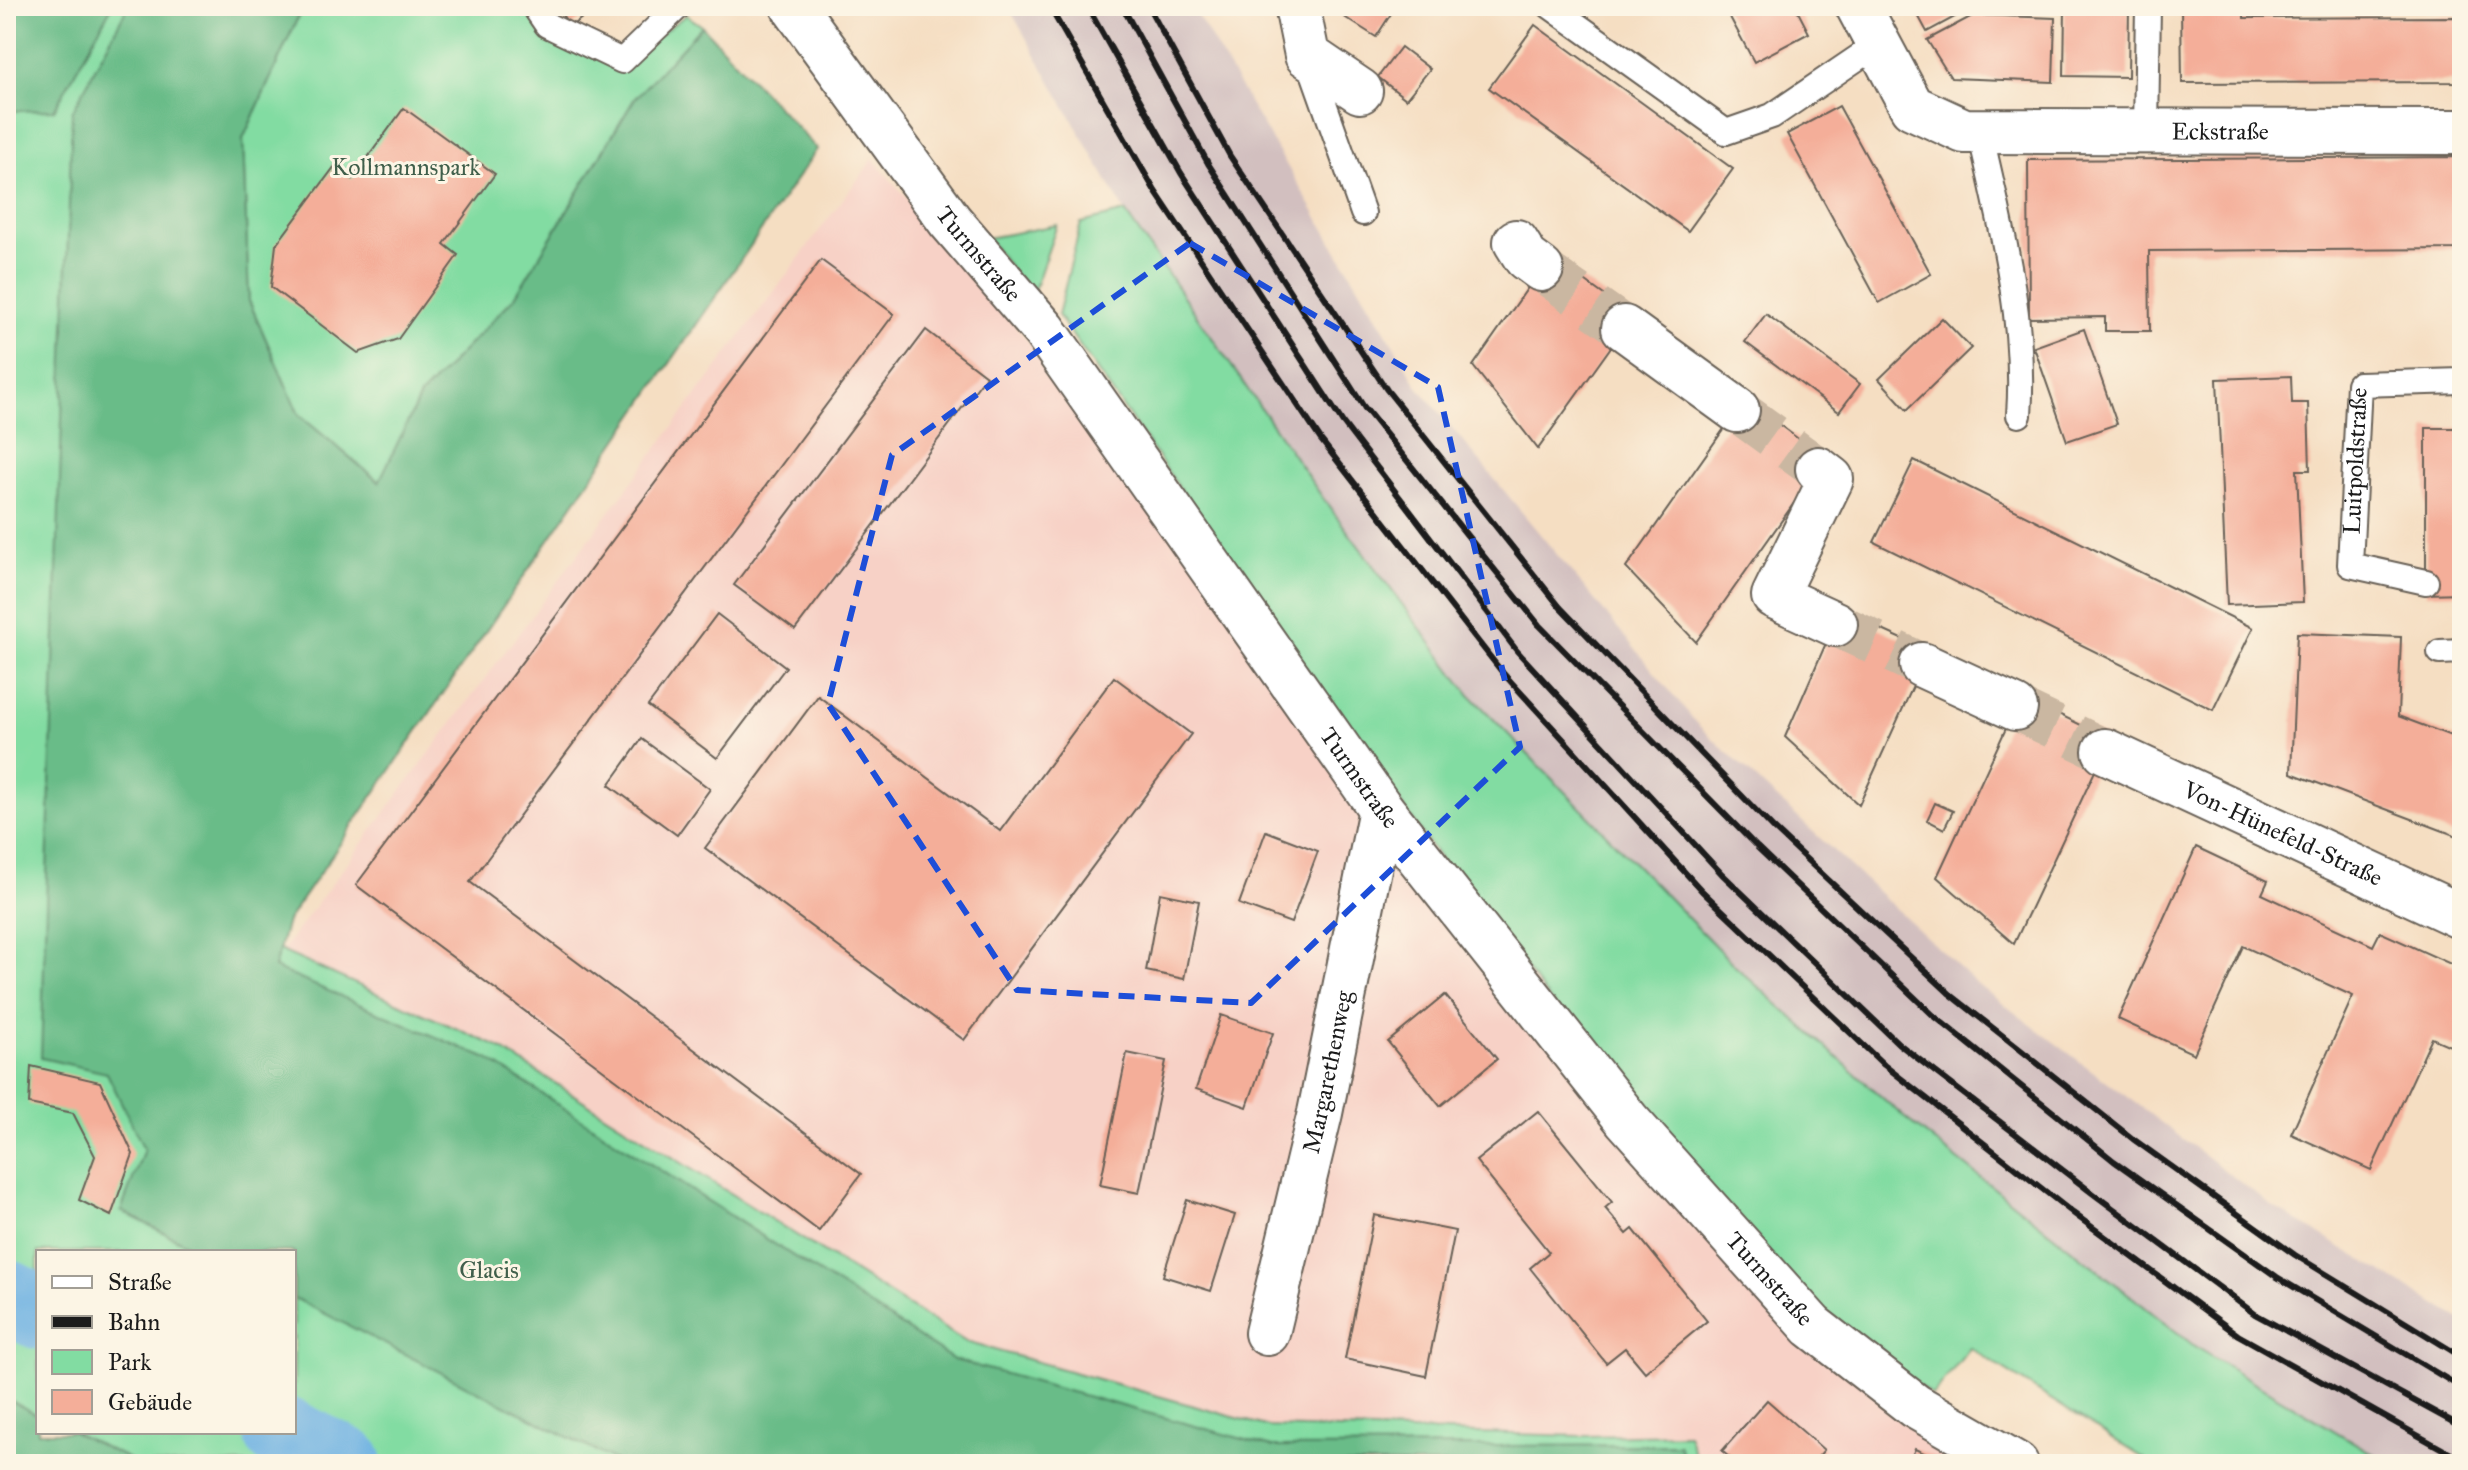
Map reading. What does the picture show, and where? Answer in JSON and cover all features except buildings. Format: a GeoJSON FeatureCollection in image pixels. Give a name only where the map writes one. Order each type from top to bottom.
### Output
{"type":"FeatureCollection","features":[{"type":"Feature","properties":{"kind":"street","name":"Turmstraße"},"geometry":{"type":"LineString","coordinates":[[793,6],[950,221],[1044,330],[1381,809],[1627,1120],[1812,1326],[1915,1406],[2016,1464]]}},
{"type":"Feature","properties":{"kind":"street"},"geometry":{"type":"LineString","coordinates":[[1297,6],[1307,55],[1360,91]]}},
{"type":"Feature","properties":{"kind":"street","name":"Eckstraße"},"geometry":{"type":"LineString","coordinates":[[1858,6],[1912,107],[1964,131],[2462,132]]}},
{"type":"Feature","properties":{"kind":"street"},"geometry":{"type":"LineString","coordinates":[[1624,328],[1737,410]]}},
{"type":"Feature","properties":{"kind":"street"},"geometry":{"type":"LineString","coordinates":[[1818,469],[1831,479],[1774,596],[1835,624]]}},
{"type":"Feature","properties":{"kind":"street"},"geometry":{"type":"LineString","coordinates":[[1922,665],[2015,708]]}},
{"type":"Feature","properties":{"kind":"street","name":"Von-Hünefeld-Straße"},"geometry":{"type":"LineString","coordinates":[[2105,751],[2462,917]]}},
{"type":"Feature","properties":{"kind":"street","name":"Margarethenweg"},"geometry":{"type":"LineString","coordinates":[[1267,1333],[1320,1113],[1381,809]]}},
{"type":"Feature","properties":{"kind":"lane"},"geometry":{"type":"LineString","coordinates":[[534,6],[547,25],[622,61],[679,6]]}},
{"type":"Feature","properties":{"kind":"lane"},"geometry":{"type":"LineString","coordinates":[[1550,6],[1726,132],[1772,116],[1878,44]]}},
{"type":"Feature","properties":{"kind":"lane"},"geometry":{"type":"LineString","coordinates":[[2146,130],[2148,6]]}},
{"type":"Feature","properties":{"kind":"lane"},"geometry":{"type":"LineString","coordinates":[[1307,55],[1363,213]]}},
{"type":"Feature","properties":{"kind":"lane"},"geometry":{"type":"LineString","coordinates":[[1980,132],[2009,264],[2022,369],[2019,415]]}},
{"type":"Feature","properties":{"kind":"lane","name":"Luitpoldstraße"},"geometry":{"type":"LineString","coordinates":[[2426,582],[2350,565],[2359,384],[2462,381]]}},
{"type":"Feature","properties":{"kind":"highlighted area"},"geometry":{"type":"Polygon","coordinates":[[[1190,243],[1438,387],[1520,747],[1251,1003],[1017,990],[828,704],[892,455],[1190,243]]]}},
{"type":"Feature","properties":{"kind":"shaded area"},"geometry":{"type":"Polygon","coordinates":[[[1008,6],[1192,6],[1419,388],[1698,725],[1978,985],[2272,1206],[2462,1320],[2462,1464],[2390,1464],[2197,1348],[1905,1118],[1736,967],[1470,695],[1325,501],[1125,212],[1008,6]]]}},
{"type":"Feature","properties":{"kind":"shaded area"},"geometry":{"type":"Polygon","coordinates":[[[873,159],[1978,1464],[1698,1464],[1688,1434],[1583,1436],[1269,1427],[966,1342],[496,1046],[281,952],[873,159]]]}},
{"type":"Feature","properties":{"kind":"green space","name":"Glacis"},"geometry":{"type":"Polygon","coordinates":[[[6,6],[201,6],[195,821],[281,951],[496,1046],[966,1342],[1269,1427],[1583,1436],[1688,1434],[1698,1464],[6,1464],[6,6]]]}},
{"type":"Feature","properties":{"kind":"green space"},"geometry":{"type":"Polygon","coordinates":[[[6,6],[112,6],[54,110],[6,111],[6,6]]]}},
{"type":"Feature","properties":{"kind":"green space","name":"Glacis"},"geometry":{"type":"Polygon","coordinates":[[[128,6],[303,6],[243,139],[249,301],[299,415],[379,482],[420,396],[515,297],[635,98],[702,26],[817,149],[287,921],[274,968],[488,1059],[954,1360],[1272,1447],[1679,1445],[1686,1464],[621,1464],[296,1299],[296,1250],[198,1250],[121,1211],[144,1149],[107,1073],[41,1058],[72,112],[128,6]]]}},
{"type":"Feature","properties":{"kind":"green space","name":"Kollmannspark"},"geometry":{"type":"Polygon","coordinates":[[[303,6],[522,6],[615,67],[686,15],[702,26],[635,98],[515,297],[420,396],[380,482],[299,415],[249,301],[243,139],[303,6]]]}},
{"type":"Feature","properties":{"kind":"green space"},"geometry":{"type":"Polygon","coordinates":[[[1125,212],[1325,501],[1470,695],[1736,967],[1905,1118],[2197,1348],[2390,1464],[2153,1464],[1970,1348],[1932,1396],[1810,1302],[1651,1130],[1442,862],[1058,315],[1081,223],[1125,212]]]}},
{"type":"Feature","properties":{"kind":"green space"},"geometry":{"type":"Polygon","coordinates":[[[1057,225],[1032,296],[987,238],[1057,225]]]}},
{"type":"Feature","properties":{"kind":"green space"},"geometry":{"type":"Polygon","coordinates":[[[6,1398],[36,1414],[36,1434],[77,1434],[139,1464],[6,1464],[6,1398]]]}},
{"type":"Feature","properties":{"kind":"waterway"},"geometry":{"type":"LineString","coordinates":[[6,1296],[36,1311]]}},
{"type":"Feature","properties":{"kind":"waterway"},"geometry":{"type":"LineString","coordinates":[[285,1434],[346,1464]]}},
{"type":"Feature","properties":{"kind":"tunnel"},"geometry":{"type":"LineString","coordinates":[[1541,269],[1624,328]]}},
{"type":"Feature","properties":{"kind":"tunnel"},"geometry":{"type":"LineString","coordinates":[[1737,410],[1818,469]]}},
{"type":"Feature","properties":{"kind":"tunnel"},"geometry":{"type":"LineString","coordinates":[[1835,624],[1922,665]]}},
{"type":"Feature","properties":{"kind":"tunnel"},"geometry":{"type":"LineString","coordinates":[[2015,708],[2105,751]]}},
{"type":"Feature","properties":{"kind":"railway"},"geometry":{"type":"LineString","coordinates":[[1049,6],[1155,191],[1321,440],[1502,672],[1702,891],[1884,1065],[2073,1213],[2238,1335],[2462,1460]]}},
{"type":"Feature","properties":{"kind":"railway"},"geometry":{"type":"LineString","coordinates":[[1087,6],[1181,173],[1343,423],[1517,651],[1722,874],[1899,1044],[2091,1192],[2255,1314],[2462,1427]]}},
{"type":"Feature","properties":{"kind":"railway"},"geometry":{"type":"LineString","coordinates":[[1122,6],[1209,165],[1364,407],[1539,625],[1757,847],[1934,1016],[2114,1161],[2277,1277],[2462,1388]]}},
{"type":"Feature","properties":{"kind":"railway"},"geometry":{"type":"LineString","coordinates":[[1148,6],[1230,156],[1387,390],[1560,607],[1774,829],[1950,994],[2133,1139],[2295,1255],[2462,1357]]}}]}
